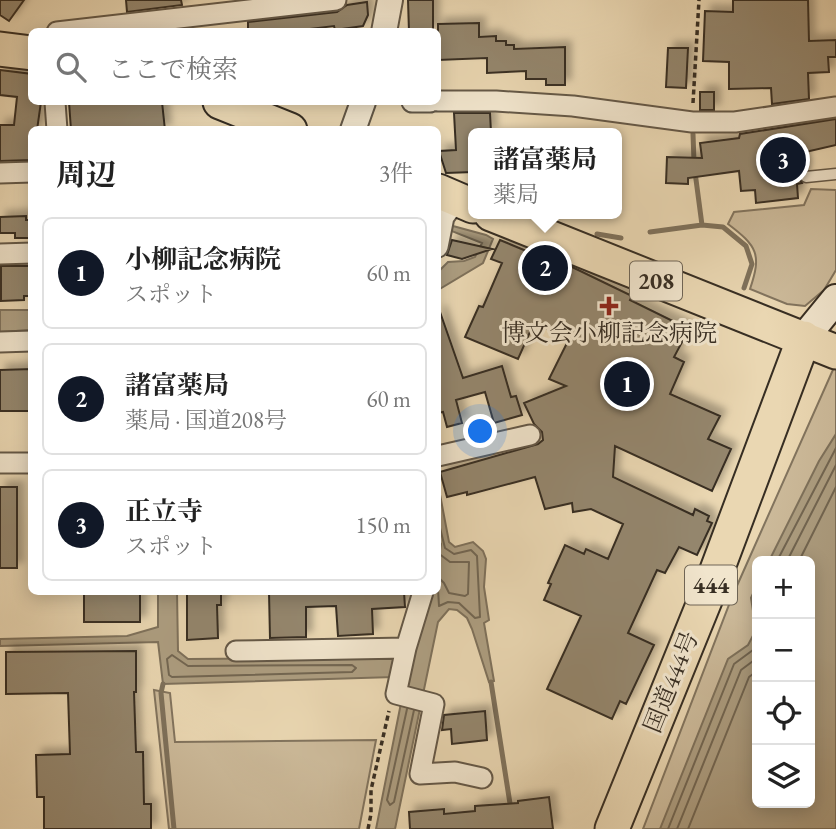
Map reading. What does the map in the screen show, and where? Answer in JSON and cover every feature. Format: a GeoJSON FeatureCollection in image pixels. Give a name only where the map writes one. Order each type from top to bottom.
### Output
{"type":"FeatureCollection","features":[{"type":"Feature","properties":{"kind":"highway"},"geometry":{"type":"LineString","coordinates":[[0,49],[28,52]]}},
{"type":"Feature","properties":{"kind":"highway"},"geometry":{"type":"LineString","coordinates":[[227,105],[279,126]]}},
{"type":"Feature","properties":{"kind":"highway","name":"208"},"geometry":{"type":"LineString","coordinates":[[503,219],[821,345]]}},
{"type":"Feature","properties":{"kind":"highway","name":"国道444号"},"geometry":{"type":"LineString","coordinates":[[612,829],[714,578],[821,345]]}},
{"type":"Feature","properties":{"kind":"main road"},"geometry":{"type":"LineString","coordinates":[[821,345],[836,299]]}},
{"type":"Feature","properties":{"kind":"street"},"geometry":{"type":"LineString","coordinates":[[88,28],[282,3],[336,0]]}},
{"type":"Feature","properties":{"kind":"street"},"geometry":{"type":"LineString","coordinates":[[385,28],[390,0]]}},
{"type":"Feature","properties":{"kind":"street"},"geometry":{"type":"LineString","coordinates":[[0,49],[28,40]]}},
{"type":"Feature","properties":{"kind":"street"},"geometry":{"type":"LineString","coordinates":[[441,101],[573,106],[692,122],[735,122],[836,107]]}},
{"type":"Feature","properties":{"kind":"street"},"geometry":{"type":"LineString","coordinates":[[55,105],[57,126]]}},
{"type":"Feature","properties":{"kind":"street"},"geometry":{"type":"LineString","coordinates":[[354,126],[362,105]]}},
{"type":"Feature","properties":{"kind":"street"},"geometry":{"type":"LineString","coordinates":[[0,173],[28,172]]}},
{"type":"Feature","properties":{"kind":"street"},"geometry":{"type":"LineString","coordinates":[[441,232],[444,217],[456,199]]}},
{"type":"Feature","properties":{"kind":"street"},"geometry":{"type":"LineString","coordinates":[[0,254],[28,253]]}},
{"type":"Feature","properties":{"kind":"street"},"geometry":{"type":"LineString","coordinates":[[0,342],[28,341]]}},
{"type":"Feature","properties":{"kind":"street"},"geometry":{"type":"LineString","coordinates":[[441,455],[530,435]]}},
{"type":"Feature","properties":{"kind":"street"},"geometry":{"type":"LineString","coordinates":[[0,463],[28,463]]}},
{"type":"Feature","properties":{"kind":"street"},"geometry":{"type":"LineString","coordinates":[[422,595],[397,688],[434,704],[420,774],[455,772],[482,778]]}},
{"type":"Feature","properties":{"kind":"street"},"geometry":{"type":"LineString","coordinates":[[236,651],[406,648]]}},
{"type":"Feature","properties":{"kind":"lane"},"geometry":{"type":"LineString","coordinates":[[806,177],[836,174]]}},
{"type":"Feature","properties":{"kind":"path"},"geometry":{"type":"LineString","coordinates":[[692,122],[699,0]]}},
{"type":"Feature","properties":{"kind":"path"},"geometry":{"type":"LineString","coordinates":[[368,829],[371,790],[397,688]]}},
{"type":"Feature","properties":{"kind":"shaded area"},"geometry":{"type":"Polygon","coordinates":[[[811,189],[836,190],[836,270],[824,290],[805,306],[787,304],[750,289],[756,267],[754,252],[751,245],[728,224],[734,212],[804,205],[811,189]]]}},
{"type":"Feature","properties":{"kind":"shaded area"},"geometry":{"type":"Polygon","coordinates":[[[836,363],[836,459],[785,556],[752,556],[752,681],[674,829],[643,829],[732,597],[836,363]]]}},
{"type":"Feature","properties":{"kind":"shaded area"},"geometry":{"type":"Polygon","coordinates":[[[154,690],[170,693],[175,742],[376,740],[359,829],[169,829],[154,690]]]}},
{"type":"Feature","properties":{"kind":"water"},"geometry":{"type":"Polygon","coordinates":[[[453,226],[493,239],[483,263],[441,288],[441,269],[448,262],[475,257],[482,243],[449,230],[453,226]]]}},
{"type":"Feature","properties":{"kind":"water"},"geometry":{"type":"Polygon","coordinates":[[[0,310],[28,310],[28,330],[0,332],[0,310]]]}},
{"type":"Feature","properties":{"kind":"water"},"geometry":{"type":"Polygon","coordinates":[[[836,434],[836,829],[660,829],[728,659],[748,645],[752,638],[752,808],[815,808],[815,556],[772,556],[819,461],[836,434]]]}},
{"type":"Feature","properties":{"kind":"water"},"geometry":{"type":"Polygon","coordinates":[[[441,500],[449,542],[455,547],[473,542],[483,551],[486,559],[484,587],[489,620],[484,623],[494,681],[489,682],[467,618],[457,610],[449,609],[438,622],[395,829],[376,829],[404,688],[394,677],[163,684],[158,642],[0,646],[0,639],[127,636],[158,627],[158,595],[177,595],[178,651],[188,659],[412,657],[431,595],[441,595],[441,500]]]}},
{"type":"Feature","properties":{"kind":"building"},"geometry":{"type":"Polygon","coordinates":[[[0,0],[24,0],[9,21],[0,15],[0,0]]]}},
{"type":"Feature","properties":{"kind":"building"},"geometry":{"type":"Polygon","coordinates":[[[126,0],[181,0],[182,5],[127,12],[126,0]]]}},
{"type":"Feature","properties":{"kind":"building"},"geometry":{"type":"Polygon","coordinates":[[[408,0],[433,0],[433,28],[409,28],[408,0]]]}},
{"type":"Feature","properties":{"kind":"building"},"geometry":{"type":"Polygon","coordinates":[[[733,0],[808,0],[809,41],[836,40],[836,57],[828,57],[829,72],[808,73],[809,99],[772,104],[771,88],[729,89],[729,62],[703,61],[705,11],[733,12],[733,0]]]}},
{"type":"Feature","properties":{"kind":"building"},"geometry":{"type":"Polygon","coordinates":[[[367,2],[368,15],[363,26],[248,28],[248,22],[337,12],[347,5],[367,2]]]}},
{"type":"Feature","properties":{"kind":"building"},"geometry":{"type":"Polygon","coordinates":[[[479,23],[479,37],[496,36],[496,41],[506,41],[506,45],[514,45],[514,49],[565,47],[565,85],[546,85],[546,79],[526,79],[526,71],[487,73],[487,58],[441,60],[441,28],[438,28],[438,24],[479,23]]]}},
{"type":"Feature","properties":{"kind":"building"},"geometry":{"type":"Polygon","coordinates":[[[668,48],[688,48],[686,88],[666,87],[668,48]]]}},
{"type":"Feature","properties":{"kind":"building"},"geometry":{"type":"Polygon","coordinates":[[[0,70],[28,74],[28,105],[41,105],[38,126],[28,126],[28,160],[0,161],[0,125],[14,125],[17,97],[0,95],[0,70]]]}},
{"type":"Feature","properties":{"kind":"building"},"geometry":{"type":"Polygon","coordinates":[[[700,92],[714,92],[714,110],[700,110],[700,92]]]}},
{"type":"Feature","properties":{"kind":"building"},"geometry":{"type":"Polygon","coordinates":[[[69,105],[162,105],[165,126],[71,126],[69,105]]]}},
{"type":"Feature","properties":{"kind":"building"},"geometry":{"type":"Polygon","coordinates":[[[454,113],[490,113],[491,128],[468,128],[468,172],[446,173],[441,151],[456,150],[454,113]]]}},
{"type":"Feature","properties":{"kind":"building"},"geometry":{"type":"Polygon","coordinates":[[[836,119],[836,145],[801,153],[803,171],[799,177],[802,183],[797,184],[798,198],[756,203],[755,190],[741,191],[739,171],[688,178],[688,184],[666,183],[667,157],[702,158],[700,143],[836,119]]]}},
{"type":"Feature","properties":{"kind":"building"},"geometry":{"type":"Polygon","coordinates":[[[26,216],[28,238],[15,238],[15,233],[0,233],[0,217],[26,216]]]}},
{"type":"Feature","properties":{"kind":"building"},"geometry":{"type":"Polygon","coordinates":[[[452,240],[492,249],[462,259],[447,255],[452,240]]]}},
{"type":"Feature","properties":{"kind":"building"},"geometry":{"type":"Polygon","coordinates":[[[500,240],[567,268],[570,266],[632,296],[630,300],[689,329],[674,357],[684,362],[670,394],[720,416],[708,439],[731,449],[712,491],[615,446],[613,477],[693,515],[695,509],[709,516],[707,521],[712,523],[697,555],[679,547],[665,573],[657,570],[628,633],[654,645],[626,704],[620,701],[612,719],[547,689],[581,616],[544,600],[551,584],[548,583],[565,545],[584,554],[586,549],[608,559],[623,524],[591,509],[573,512],[572,503],[545,509],[535,477],[467,495],[467,492],[447,497],[441,476],[441,472],[538,444],[543,440],[542,432],[534,424],[524,403],[566,386],[549,379],[569,339],[534,323],[518,359],[465,337],[479,306],[483,307],[502,263],[491,259],[500,240]]]}},
{"type":"Feature","properties":{"kind":"building"},"geometry":{"type":"Polygon","coordinates":[[[1,266],[28,266],[28,296],[24,296],[24,300],[1,301],[1,266]]]}},
{"type":"Feature","properties":{"kind":"building"},"geometry":{"type":"Polygon","coordinates":[[[441,315],[463,378],[502,366],[511,397],[516,396],[522,415],[494,423],[485,392],[456,400],[462,423],[447,427],[443,412],[441,315]]]}},
{"type":"Feature","properties":{"kind":"building"},"geometry":{"type":"Polygon","coordinates":[[[28,369],[28,411],[0,411],[0,370],[28,369]]]}},
{"type":"Feature","properties":{"kind":"building"},"geometry":{"type":"Polygon","coordinates":[[[0,487],[17,487],[17,568],[0,568],[0,487]]]}},
{"type":"Feature","properties":{"kind":"building"},"geometry":{"type":"Polygon","coordinates":[[[84,595],[140,595],[140,622],[84,622],[84,595]]]}},
{"type":"Feature","properties":{"kind":"building"},"geometry":{"type":"Polygon","coordinates":[[[187,595],[221,595],[221,605],[217,605],[218,638],[187,640],[187,595]]]}},
{"type":"Feature","properties":{"kind":"building"},"geometry":{"type":"Polygon","coordinates":[[[269,595],[404,595],[405,607],[372,609],[373,634],[338,636],[336,606],[306,607],[306,637],[270,638],[269,595]]]}},
{"type":"Feature","properties":{"kind":"building"},"geometry":{"type":"Polygon","coordinates":[[[136,651],[136,752],[143,752],[144,804],[151,804],[151,829],[44,829],[44,797],[37,797],[36,755],[70,754],[68,693],[6,694],[6,652],[136,651]]]}},
{"type":"Feature","properties":{"kind":"building"},"geometry":{"type":"Polygon","coordinates":[[[485,711],[487,740],[452,744],[451,729],[442,730],[444,715],[485,711]]]}},
{"type":"Feature","properties":{"kind":"building"},"geometry":{"type":"Polygon","coordinates":[[[549,797],[553,829],[410,829],[409,812],[444,809],[444,814],[475,811],[475,806],[518,803],[549,797]]]}},
{"type":"Feature","properties":{"kind":"waterway"},"geometry":{"type":"LineString","coordinates":[[693,134],[694,162]]}},
{"type":"Feature","properties":{"kind":"waterway"},"geometry":{"type":"LineString","coordinates":[[695,172],[702,225]]}},
{"type":"Feature","properties":{"kind":"waterway"},"geometry":{"type":"LineString","coordinates":[[650,232],[702,225],[723,227],[746,246],[752,264],[744,288]]}},
{"type":"Feature","properties":{"kind":"waterway"},"geometry":{"type":"LineString","coordinates":[[597,234],[621,238]]}},
{"type":"Feature","properties":{"kind":"waterway"},"geometry":{"type":"LineString","coordinates":[[491,682],[511,810]]}},
{"type":"Feature","properties":{"kind":"waterway"},"geometry":{"type":"LineString","coordinates":[[163,684],[161,693],[174,829]]}},
{"type":"Feature","properties":{"kind":"place","name":"正立寺"},"geometry":{"type":"Point","coordinates":[783,160]}},
{"type":"Feature","properties":{"kind":"place","name":"諸富薬局"},"geometry":{"type":"Point","coordinates":[545,268]}},
{"type":"Feature","properties":{"kind":"place","name":"博文会小柳記念病院"},"geometry":{"type":"Point","coordinates":[609,306]}},
{"type":"Feature","properties":{"kind":"place","name":"小柳記念病院"},"geometry":{"type":"Point","coordinates":[627,384]}}]}
